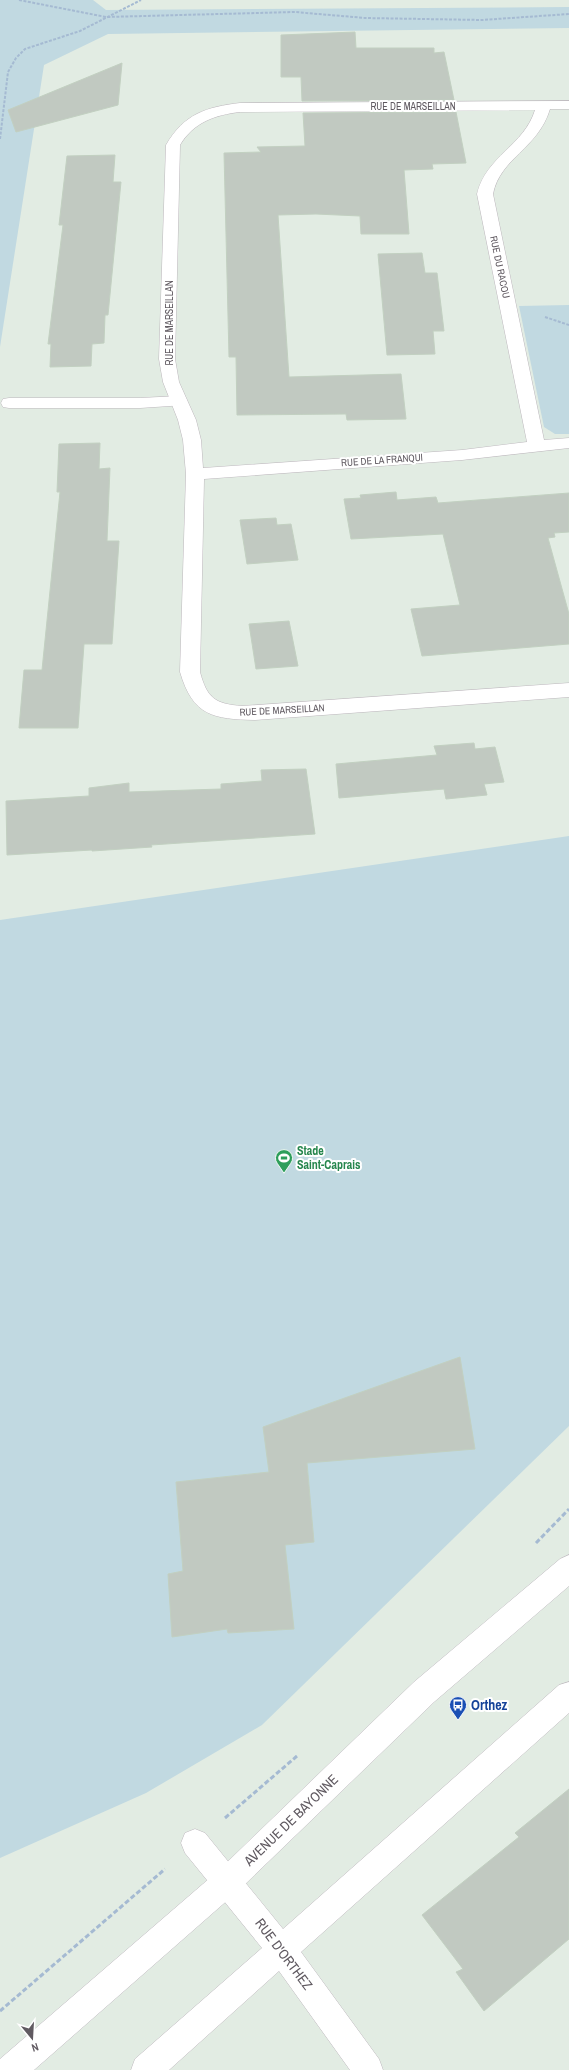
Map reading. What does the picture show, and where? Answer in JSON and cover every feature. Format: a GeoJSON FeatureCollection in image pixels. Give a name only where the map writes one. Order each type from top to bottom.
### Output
{"type":"FeatureCollection","features":[{"type":"Feature","properties":{"kind":"street","name":"RUE DU RACOU"},"geometry":{"type":"LineString","coordinates":[[537,447],[485,194],[486,183],[491,174],[527,139],[538,124],[544,105]]}},
{"type":"Feature","properties":{"kind":"street","name":"RUE DE MARSEILLAN"},"geometry":{"type":"LineString","coordinates":[[569,105],[235,108],[203,116],[184,128],[173,145],[167,359],[172,382],[187,420],[192,440],[195,474],[190,672],[194,687],[200,699],[211,707],[230,712],[255,713],[569,690]]}},
{"type":"Feature","properties":{"kind":"street"},"geometry":{"type":"LineString","coordinates":[[9,403],[140,403],[179,400]]}},
{"type":"Feature","properties":{"kind":"street","name":"RUE DE LA FRANQUI"},"geometry":{"type":"LineString","coordinates":[[195,474],[462,455],[569,443]]}},
{"type":"Feature","properties":{"kind":"street","name":"AVENUE DE BAYONNE"},"geometry":{"type":"LineString","coordinates":[[11,2070],[228,1881],[424,1692],[569,1568]]}},
{"type":"Feature","properties":{"kind":"street"},"geometry":{"type":"LineString","coordinates":[[146,2070],[569,1695]]}},
{"type":"Feature","properties":{"kind":"street","name":"RUE D'ORTHEZ"},"geometry":{"type":"LineString","coordinates":[[195,1843],[228,1881],[282,1950],[368,2070]]}},
{"type":"Feature","properties":{"kind":"path"},"geometry":{"type":"LineString","coordinates":[[18,0],[106,17],[134,18],[295,12],[365,18],[482,20],[569,14]]}},
{"type":"Feature","properties":{"kind":"path"},"geometry":{"type":"LineString","coordinates":[[0,139],[8,72],[16,58],[25,49],[80,31],[141,0]]}},
{"type":"Feature","properties":{"kind":"path"},"geometry":{"type":"LineString","coordinates":[[0,2011],[195,1843]]}},
{"type":"Feature","properties":{"kind":"shaded area"},"geometry":{"type":"Polygon","coordinates":[[[0,0],[93,0],[106,10],[569,7],[569,28],[108,34],[44,65],[0,347],[0,0]]]}},
{"type":"Feature","properties":{"kind":"shaded area"},"geometry":{"type":"Polygon","coordinates":[[[569,305],[569,434],[555,434],[544,427],[519,306],[569,305]]]}},
{"type":"Feature","properties":{"kind":"shaded area","name":"Stade Saint-Caprais"},"geometry":{"type":"Polygon","coordinates":[[[569,836],[569,1426],[262,1725],[146,1793],[0,1858],[0,920],[569,836]]]}},
{"type":"Feature","properties":{"kind":"building"},"geometry":{"type":"Polygon","coordinates":[[[355,32],[356,48],[434,48],[434,53],[444,52],[454,100],[302,101],[301,77],[281,77],[281,35],[355,32]]]}},
{"type":"Feature","properties":{"kind":"building"},"geometry":{"type":"Polygon","coordinates":[[[122,63],[118,105],[16,132],[8,110],[122,63]]]}},
{"type":"Feature","properties":{"kind":"building"},"geometry":{"type":"Polygon","coordinates":[[[456,112],[466,163],[432,164],[433,169],[404,170],[409,234],[361,234],[360,216],[316,214],[278,215],[289,377],[401,374],[406,419],[347,420],[346,414],[237,415],[236,357],[229,357],[224,153],[261,152],[257,147],[305,146],[303,113],[456,112]]]}},
{"type":"Feature","properties":{"kind":"building"},"geometry":{"type":"Polygon","coordinates":[[[115,155],[113,182],[121,182],[108,315],[105,315],[104,343],[92,344],[91,366],[50,367],[51,344],[48,344],[63,225],[59,225],[67,156],[115,155]]]}},
{"type":"Feature","properties":{"kind":"building"},"geometry":{"type":"Polygon","coordinates":[[[422,253],[425,273],[437,273],[444,331],[433,331],[435,354],[387,355],[378,254],[422,253]]]}},
{"type":"Feature","properties":{"kind":"building"},"geometry":{"type":"Polygon","coordinates":[[[100,443],[99,469],[110,468],[107,541],[119,541],[112,644],[84,644],[78,728],[19,728],[24,670],[42,670],[60,492],[57,492],[59,444],[100,443]]]}},
{"type":"Feature","properties":{"kind":"building"},"geometry":{"type":"Polygon","coordinates":[[[396,492],[397,500],[436,497],[438,503],[569,493],[569,532],[554,533],[555,537],[548,538],[569,614],[569,644],[422,656],[411,609],[460,605],[443,534],[351,539],[344,499],[361,498],[360,495],[396,492]]]}},
{"type":"Feature","properties":{"kind":"building"},"geometry":{"type":"Polygon","coordinates":[[[276,518],[277,525],[291,524],[298,560],[247,564],[240,520],[276,518]]]}},
{"type":"Feature","properties":{"kind":"building"},"geometry":{"type":"Polygon","coordinates":[[[289,621],[298,666],[256,669],[249,624],[289,621]]]}},
{"type":"Feature","properties":{"kind":"building"},"geometry":{"type":"Polygon","coordinates":[[[474,743],[475,749],[495,747],[504,782],[484,784],[487,795],[446,799],[444,789],[339,798],[336,764],[437,755],[434,746],[474,743]]]}},
{"type":"Feature","properties":{"kind":"building"},"geometry":{"type":"Polygon","coordinates":[[[306,769],[315,834],[151,845],[152,847],[7,855],[6,801],[89,796],[89,788],[129,783],[129,792],[221,789],[221,784],[262,781],[261,770],[306,769]]]}},
{"type":"Feature","properties":{"kind":"building"},"geometry":{"type":"Polygon","coordinates":[[[460,1357],[475,1449],[307,1463],[314,1542],[285,1545],[294,1629],[228,1633],[227,1629],[172,1637],[168,1574],[183,1571],[176,1482],[269,1472],[263,1427],[460,1357]]]}},
{"type":"Feature","properties":{"kind":"building"},"geometry":{"type":"Polygon","coordinates":[[[569,1789],[569,1939],[484,2011],[456,1972],[463,1969],[422,1915],[519,1837],[515,1833],[569,1789]]]}},
{"type":"Feature","properties":{"kind":"place","name":"Stade Saint-Caprais"},"geometry":{"type":"Point","coordinates":[284,1173]}},
{"type":"Feature","properties":{"kind":"place","name":"Orthez"},"geometry":{"type":"Point","coordinates":[458,1720]}}]}
